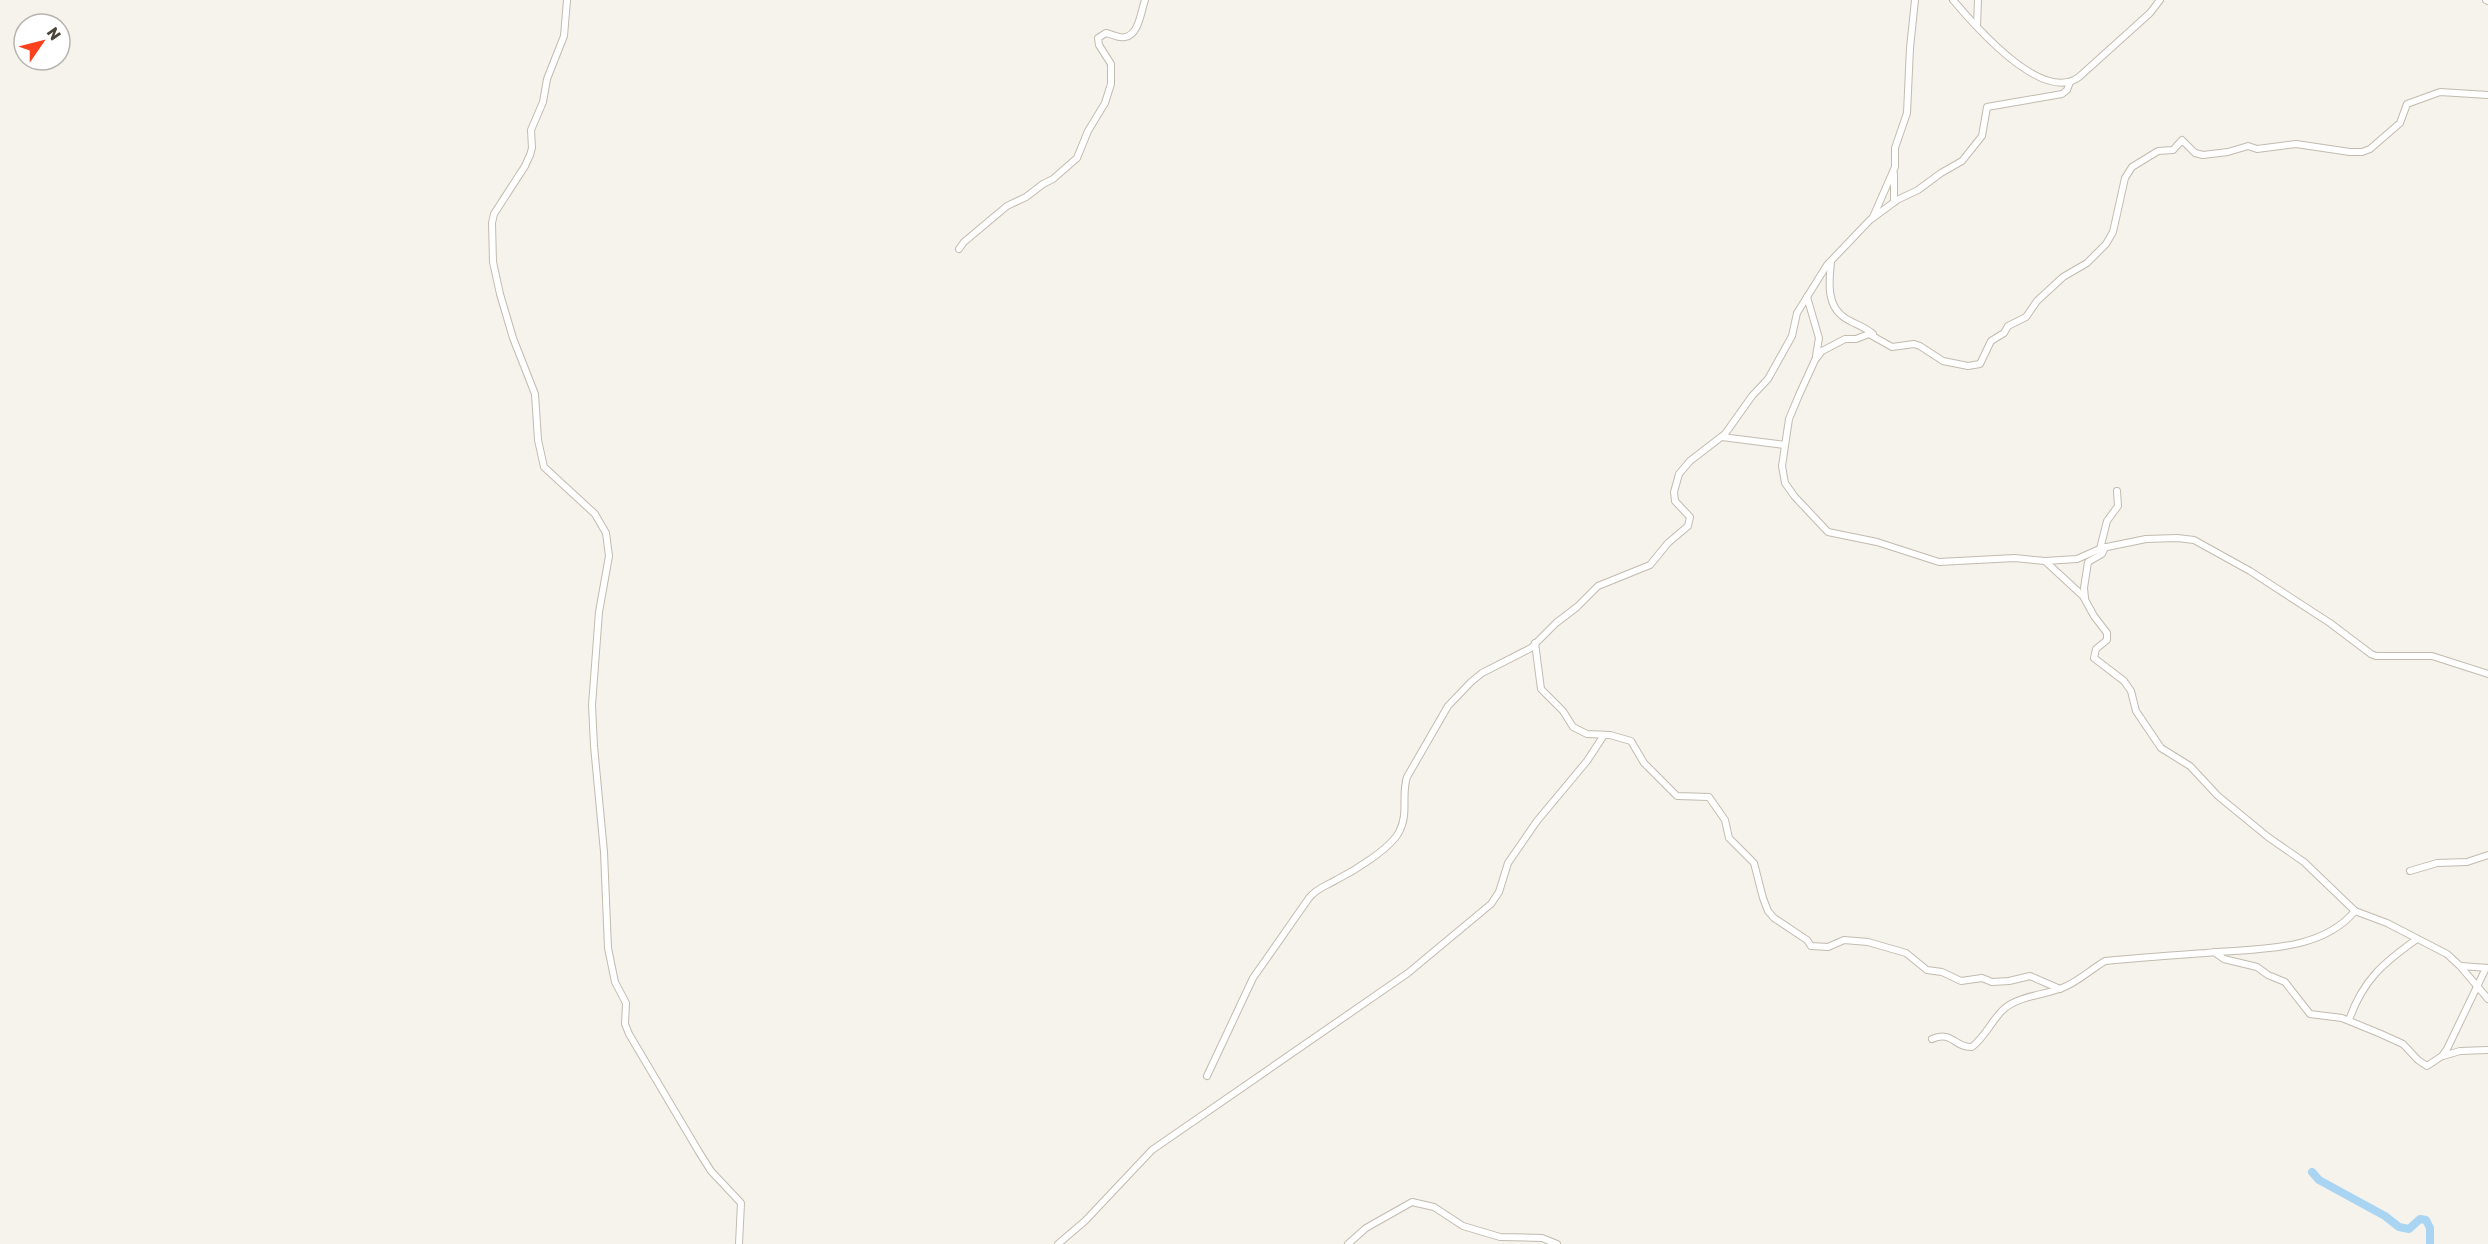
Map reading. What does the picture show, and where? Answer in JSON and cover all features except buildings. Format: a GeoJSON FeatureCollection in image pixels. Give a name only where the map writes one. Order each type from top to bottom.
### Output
{"type":"FeatureCollection","features":[{"type":"Feature","properties":{"kind":"street"},"geometry":{"type":"LineString","coordinates":[[567,0],[564,36],[547,79],[543,102],[531,130],[531,152],[525,166],[494,214],[492,232],[495,273],[516,345],[535,394],[538,440],[544,467],[595,514],[601,522],[608,543],[609,556],[599,612],[592,719],[605,864],[608,948],[615,982],[626,1003],[625,1024],[628,1034],[711,1171],[741,1202],[739,1244]]}},
{"type":"Feature","properties":{"kind":"street"},"geometry":{"type":"LineString","coordinates":[[959,249],[963,242],[1006,206],[1026,197],[1053,179],[1077,158],[1088,131],[1105,103],[1111,84],[1111,64],[1099,45],[1098,38],[1106,33],[1124,38],[1131,34],[1137,25],[1145,0]]}},
{"type":"Feature","properties":{"kind":"street"},"geometry":{"type":"LineString","coordinates":[[1873,218],[1894,171],[1896,162],[1894,148],[1907,112],[1915,0]]}},
{"type":"Feature","properties":{"kind":"street"},"geometry":{"type":"LineString","coordinates":[[1953,0],[1995,45],[2027,70],[2058,82],[2070,82],[2090,69],[2150,13],[2160,0]]}},
{"type":"Feature","properties":{"kind":"street"},"geometry":{"type":"LineString","coordinates":[[1977,26],[1978,0]]}},
{"type":"Feature","properties":{"kind":"street"},"geometry":{"type":"LineString","coordinates":[[1207,1076],[1249,985],[1309,898],[1319,888],[1337,880],[1388,845],[1400,831],[1405,812],[1407,777],[1448,706],[1482,673],[1535,643],[1598,586],[1650,565],[1668,543],[1688,526],[1690,517],[1675,501],[1677,481],[1690,461],[1722,437],[1736,421],[1752,396],[1768,380],[1792,336],[1797,313],[1831,261],[1857,231],[1894,202],[1957,165],[1973,150],[1982,136],[1987,107],[2062,94],[2067,90],[2070,82]]}},
{"type":"Feature","properties":{"kind":"street"},"geometry":{"type":"LineString","coordinates":[[1831,261],[1830,298],[1841,315],[1865,327],[1873,335],[1892,346],[1914,344],[1943,361],[1968,366],[1980,364],[1991,341],[2004,333],[2008,326],[2026,317],[2037,301],[2063,277],[2087,263],[2106,244],[2113,232],[2125,178],[2132,167],[2158,152],[2173,150],[2180,141],[2195,153],[2203,155],[2228,152],[2248,146],[2257,149],[2296,144],[2362,152],[2370,149],[2400,123],[2407,104],[2440,92],[2488,95]]}},
{"type":"Feature","properties":{"kind":"street"},"geometry":{"type":"LineString","coordinates":[[1894,171],[1896,189],[1894,202]]}},
{"type":"Feature","properties":{"kind":"street"},"geometry":{"type":"LineString","coordinates":[[1896,189],[1906,195]]}},
{"type":"Feature","properties":{"kind":"street"},"geometry":{"type":"LineString","coordinates":[[1782,466],[1789,419],[1815,360],[1819,338],[1807,297]]}},
{"type":"Feature","properties":{"kind":"street"},"geometry":{"type":"LineString","coordinates":[[1815,360],[1829,346],[1845,339],[1873,335]]}},
{"type":"Feature","properties":{"kind":"street"},"geometry":{"type":"LineString","coordinates":[[1722,437],[1785,445]]}},
{"type":"Feature","properties":{"kind":"street"},"geometry":{"type":"LineString","coordinates":[[1775,445],[1785,483],[1822,527],[1834,534],[1878,542],[1938,562],[2015,558],[2045,561],[2077,559],[2103,548],[2159,538],[2194,540],[2250,571],[2330,623],[2371,654],[2436,657],[2488,674]]}},
{"type":"Feature","properties":{"kind":"street"},"geometry":{"type":"LineString","coordinates":[[2085,598],[2084,588],[2088,562],[2102,554],[2106,521],[2118,506],[2117,491]]}},
{"type":"Feature","properties":{"kind":"street"},"geometry":{"type":"LineString","coordinates":[[2045,561],[2076,587],[2085,598],[2107,636],[2105,643],[2096,649],[2094,658],[2124,681],[2131,691],[2136,711],[2157,744],[2190,766],[2218,796],[2262,833],[2304,862],[2355,910],[2387,923],[2447,954],[2488,999]]}},
{"type":"Feature","properties":{"kind":"street"},"geometry":{"type":"LineString","coordinates":[[1535,643],[1539,683],[1545,694],[1563,711],[1577,730],[1587,734],[1631,741],[1644,763],[1677,796],[1709,797],[1725,820],[1729,838],[1754,863],[1763,898],[1770,914],[1807,940],[1811,946],[1828,947],[1840,940],[1859,940],[1881,944],[1906,953],[1927,970],[1942,972],[1957,980],[1982,978],[1992,982],[2030,976],[2060,989]]}},
{"type":"Feature","properties":{"kind":"street"},"geometry":{"type":"LineString","coordinates":[[1058,1244],[1085,1221],[1152,1150],[1408,973],[1491,904],[1500,892],[1508,863],[1538,821],[1587,761],[1604,735]]}},
{"type":"Feature","properties":{"kind":"street"},"geometry":{"type":"LineString","coordinates":[[2410,871],[2437,863],[2467,862],[2488,855]]}},
{"type":"Feature","properties":{"kind":"street"},"geometry":{"type":"LineString","coordinates":[[1932,1039],[1942,1036],[1952,1038],[1963,1046],[1972,1047],[1988,1032],[2008,1006],[2060,989],[2087,975],[2105,961],[2265,949],[2303,941],[2338,928],[2355,910]]}},
{"type":"Feature","properties":{"kind":"street"},"geometry":{"type":"LineString","coordinates":[[2349,1020],[2360,992],[2367,982],[2417,939]]}},
{"type":"Feature","properties":{"kind":"street"},"geometry":{"type":"LineString","coordinates":[[2214,952],[2224,959],[2257,967],[2268,975],[2285,982],[2310,1014],[2349,1020],[2403,1044],[2425,1065],[2429,1065],[2442,1056],[2460,1051],[2488,1050]]}},
{"type":"Feature","properties":{"kind":"street"},"geometry":{"type":"LineString","coordinates":[[2442,1056],[2487,968],[2460,966]]}},
{"type":"Feature","properties":{"kind":"street"},"geometry":{"type":"LineString","coordinates":[[1348,1244],[1366,1228],[1412,1202],[1434,1208],[1457,1224],[1500,1237],[1542,1238],[1557,1244]]}},
{"type":"Feature","properties":{"kind":"waterway"},"geometry":{"type":"LineString","coordinates":[[2312,1172],[2319,1180],[2385,1216],[2399,1227],[2409,1229],[2420,1219],[2426,1220],[2430,1228],[2430,1244]]}}]}
